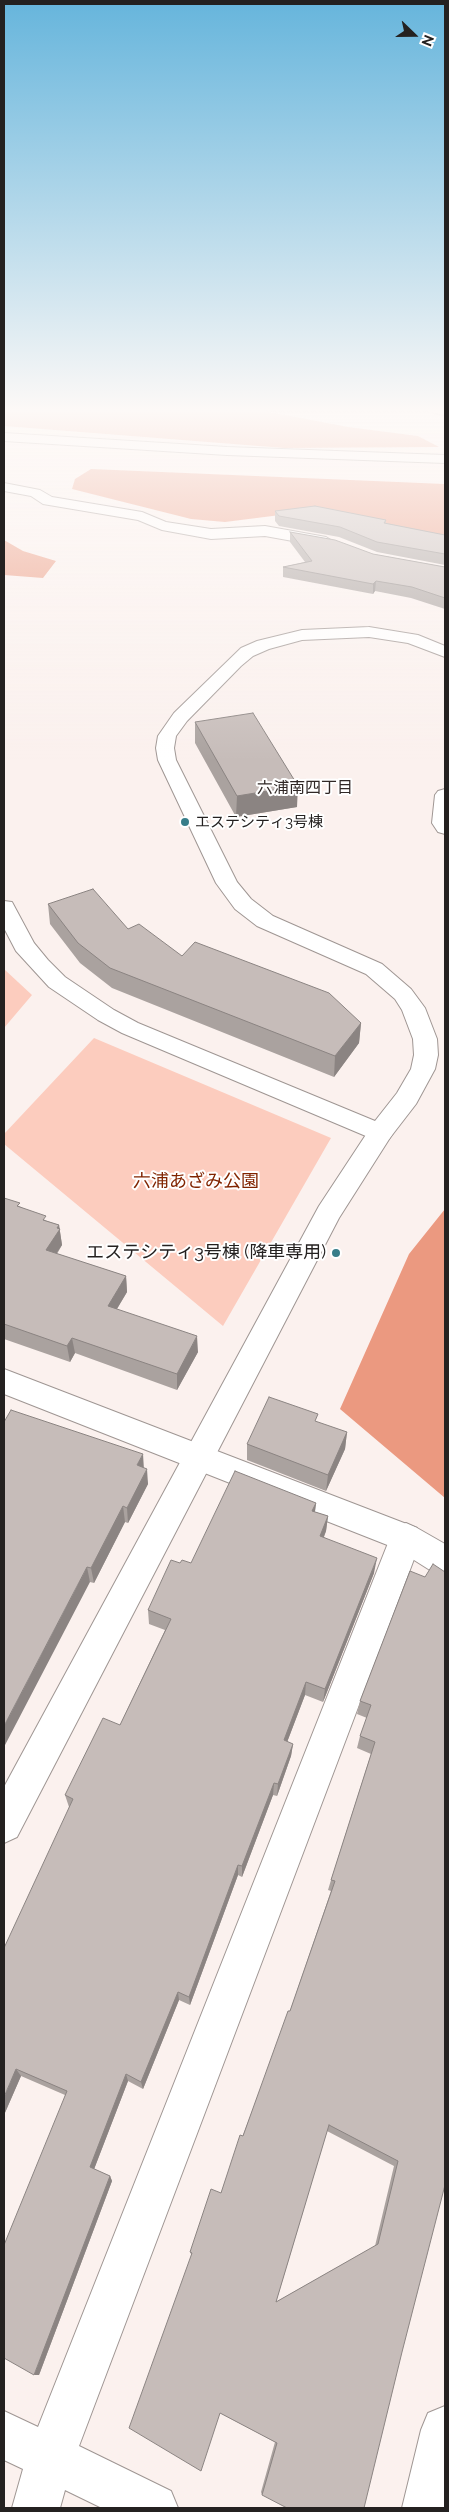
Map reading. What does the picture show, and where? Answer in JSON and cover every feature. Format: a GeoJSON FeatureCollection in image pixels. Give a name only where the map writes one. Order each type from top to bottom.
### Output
{"type":"FeatureCollection","features":[{"type":"Feature","properties":{"kind":"main road"},"geometry":{"type":"LineString","coordinates":[[163,526],[211,534],[265,531],[339,544]]}},
{"type":"Feature","properties":{"kind":"main road"},"geometry":{"type":"LineString","coordinates":[[4,1824],[328,1213],[380,1133],[407,1098],[423,1069],[426,1055],[425,1039],[413,1008],[403,994],[374,969],[272,925],[242,904],[227,883],[167,760],[165,748],[167,736],[180,717],[235,662],[247,652],[263,645],[302,634],[369,632],[412,639],[445,652]]}},
{"type":"Feature","properties":{"kind":"main road"},"geometry":{"type":"LineString","coordinates":[[445,795],[442,823],[445,828]]}},
{"type":"Feature","properties":{"kind":"main road"},"geometry":{"type":"LineString","coordinates":[[4,907],[20,939],[40,965],[58,982],[106,1015],[130,1028],[380,1133]]}},
{"type":"Feature","properties":{"kind":"main road"},"geometry":{"type":"LineString","coordinates":[[4,1381],[406,1538],[445,1561]]}},
{"type":"Feature","properties":{"kind":"main road"},"geometry":{"type":"LineString","coordinates":[[36,2508],[50,2458],[406,1538]]}},
{"type":"Feature","properties":{"kind":"main road"},"geometry":{"type":"LineString","coordinates":[[426,2508],[445,2430]]}},
{"type":"Feature","properties":{"kind":"main road"},"geometry":{"type":"LineString","coordinates":[[4,2435],[154,2508]]}},
{"type":"Feature","properties":{"kind":"green space"},"geometry":{"type":"Polygon","coordinates":[[[4,969],[32,995],[4,1028],[4,969]]]}},
{"type":"Feature","properties":{"kind":"green space","name":"六浦あざみ公園"},"geometry":{"type":"Polygon","coordinates":[[[94,1038],[331,1138],[223,1326],[4,1144],[4,1134],[94,1038]]]}},
{"type":"Feature","properties":{"kind":"shaded area"},"geometry":{"type":"Polygon","coordinates":[[[387,526],[445,526],[445,538],[387,526]]]}},
{"type":"Feature","properties":{"kind":"shaded area"},"geometry":{"type":"Polygon","coordinates":[[[4,540],[23,551],[56,561],[43,578],[4,575],[4,540]]]}},
{"type":"Feature","properties":{"kind":"shaded area"},"geometry":{"type":"Polygon","coordinates":[[[445,1209],[445,1498],[340,1409],[409,1254],[445,1209]]]}},
{"type":"Feature","properties":{"kind":"building"},"geometry":{"type":"Polygon","coordinates":[[[336,526],[400,526],[445,535],[445,554],[377,542],[336,526]]]}},
{"type":"Feature","properties":{"kind":"building"},"geometry":{"type":"Polygon","coordinates":[[[290,532],[335,540],[373,554],[445,567],[445,598],[412,587],[376,581],[373,584],[283,567],[312,561],[290,532]]]}},
{"type":"Feature","properties":{"kind":"building"},"geometry":{"type":"Polygon","coordinates":[[[253,713],[298,786],[237,796],[195,722],[253,713]]]}},
{"type":"Feature","properties":{"kind":"building"},"geometry":{"type":"Polygon","coordinates":[[[93,889],[128,929],[139,924],[182,956],[195,942],[329,993],[361,1023],[335,1056],[110,968],[78,943],[48,904],[93,889]]]}},
{"type":"Feature","properties":{"kind":"building"},"geometry":{"type":"Polygon","coordinates":[[[4,1198],[20,1203],[17,1206],[46,1216],[43,1220],[59,1225],[57,1228],[60,1229],[46,1250],[126,1276],[108,1306],[197,1336],[177,1374],[72,1338],[67,1346],[4,1324],[4,1198]]]}},
{"type":"Feature","properties":{"kind":"building"},"geometry":{"type":"Polygon","coordinates":[[[269,1397],[318,1414],[315,1421],[347,1432],[328,1475],[247,1444],[269,1397]]]}},
{"type":"Feature","properties":{"kind":"building"},"geometry":{"type":"Polygon","coordinates":[[[11,1410],[143,1454],[137,1465],[147,1469],[127,1508],[123,1506],[91,1568],[87,1567],[4,1726],[4,1422],[11,1410]]]}},
{"type":"Feature","properties":{"kind":"building"},"geometry":{"type":"Polygon","coordinates":[[[235,1471],[316,1503],[312,1511],[328,1516],[320,1536],[377,1558],[325,1689],[306,1682],[284,1740],[293,1744],[278,1784],[274,1783],[242,1866],[238,1865],[189,1997],[178,1992],[141,2082],[126,2074],[90,2167],[110,2176],[34,2375],[4,2358],[4,2245],[67,2091],[16,2069],[4,2097],[4,1948],[73,1799],[65,1795],[103,1718],[120,1725],[171,1619],[148,1610],[171,1560],[180,1563],[182,1560],[191,1563],[235,1471]]]}},
{"type":"Feature","properties":{"kind":"building"},"geometry":{"type":"Polygon","coordinates":[[[433,1564],[445,1572],[445,2185],[364,2508],[287,2508],[262,2495],[277,2443],[220,2413],[201,2471],[129,2428],[192,2253],[190,2252],[211,2189],[221,2193],[240,2135],[243,2136],[288,2011],[290,2011],[335,1881],[331,1880],[375,1742],[360,1736],[371,1705],[360,1701],[410,1571],[425,1577],[433,1564]],[[329,2125],[276,2302],[378,2244],[398,2161],[329,2125]]]}},
{"type":"Feature","properties":{"kind":"place","name":"エステシティ3号棟"},"geometry":{"type":"Point","coordinates":[185,822]}},
{"type":"Feature","properties":{"kind":"place","name":"エステシティ3号棟 (降車専用)"},"geometry":{"type":"Point","coordinates":[336,1253]}},
{"type":"Feature","properties":{"kind":"district","name":"六浦南四丁目"},"geometry":{"type":"Point","coordinates":[305,788]}}]}
